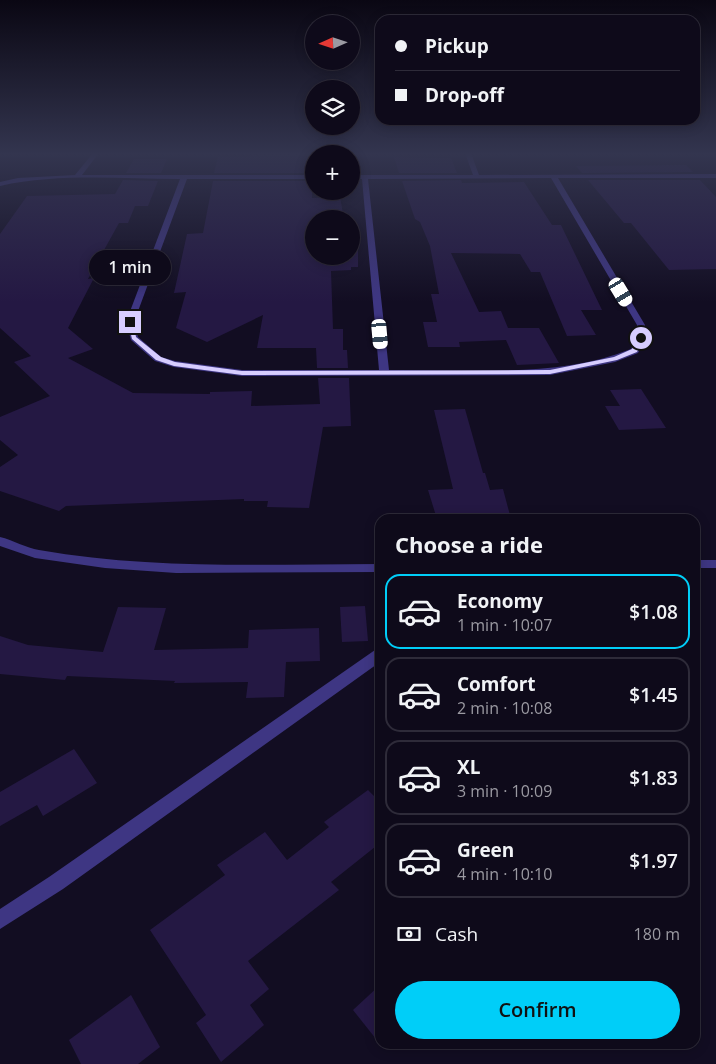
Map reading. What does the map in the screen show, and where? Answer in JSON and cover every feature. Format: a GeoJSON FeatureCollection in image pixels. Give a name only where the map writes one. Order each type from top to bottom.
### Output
{"type":"FeatureCollection","features":[{"type":"Feature","properties":{"kind":"street"},"geometry":{"type":"LineString","coordinates":[[175,203],[130,322],[134,338],[158,359],[174,364],[242,373],[384,373],[550,372],[615,359],[635,351],[641,338],[641,325],[568,203]]}},
{"type":"Feature","properties":{"kind":"street"},"geometry":{"type":"LineString","coordinates":[[367,203],[384,373]]}},
{"type":"Feature","properties":{"kind":"street"},"geometry":{"type":"LineString","coordinates":[[0,541],[35,554],[105,564],[176,569],[375,568]]}},
{"type":"Feature","properties":{"kind":"street"},"geometry":{"type":"LineString","coordinates":[[700,564],[716,564]]}},
{"type":"Feature","properties":{"kind":"street"},"geometry":{"type":"LineString","coordinates":[[0,920],[56,883],[375,658]]}},
{"type":"Feature","properties":{"kind":"building"},"geometry":{"type":"Polygon","coordinates":[[[22,203],[149,203],[148,206],[135,206],[128,223],[119,223],[88,279],[94,278],[68,328],[93,349],[68,358],[133,393],[210,394],[210,392],[252,391],[251,406],[320,404],[318,378],[349,378],[351,426],[323,427],[309,508],[267,507],[268,501],[244,501],[244,499],[66,506],[59,511],[0,491],[0,467],[18,455],[0,440],[0,417],[50,396],[14,362],[31,356],[0,328],[0,234],[22,203]]]}},
{"type":"Feature","properties":{"kind":"building"},"geometry":{"type":"Polygon","coordinates":[[[209,203],[341,203],[342,210],[305,210],[305,265],[358,265],[358,267],[351,267],[351,270],[331,271],[333,329],[343,329],[343,350],[347,350],[348,368],[317,368],[316,348],[257,348],[263,315],[207,342],[176,328],[186,292],[174,293],[187,234],[203,233],[209,203]]]}},
{"type":"Feature","properties":{"kind":"building"},"geometry":{"type":"Polygon","coordinates":[[[409,203],[537,203],[552,225],[561,225],[602,310],[581,310],[596,335],[567,336],[540,272],[531,272],[520,254],[451,253],[479,312],[501,311],[508,328],[539,328],[559,363],[517,365],[506,340],[459,342],[460,347],[428,347],[423,322],[437,322],[431,294],[439,294],[430,246],[420,222],[415,219],[409,203]]]}},
{"type":"Feature","properties":{"kind":"building"},"geometry":{"type":"Polygon","coordinates":[[[607,203],[716,203],[716,269],[669,270],[631,223],[624,223],[607,203]]]}},
{"type":"Feature","properties":{"kind":"building"},"geometry":{"type":"Polygon","coordinates":[[[641,389],[666,428],[619,430],[605,406],[620,406],[610,390],[641,389]]]}},
{"type":"Feature","properties":{"kind":"building"},"geometry":{"type":"Polygon","coordinates":[[[465,409],[483,473],[485,473],[490,490],[503,489],[510,514],[435,514],[428,490],[453,489],[434,410],[465,409]]]}},
{"type":"Feature","properties":{"kind":"building"},"geometry":{"type":"Polygon","coordinates":[[[365,606],[368,641],[342,642],[340,607],[365,606]]]}},
{"type":"Feature","properties":{"kind":"building"},"geometry":{"type":"Polygon","coordinates":[[[118,607],[166,608],[154,650],[248,648],[249,630],[319,628],[320,661],[286,662],[284,697],[246,698],[248,682],[174,683],[175,681],[67,676],[65,680],[0,674],[0,636],[28,645],[103,652],[118,607]]]}},
{"type":"Feature","properties":{"kind":"building"},"geometry":{"type":"Polygon","coordinates":[[[74,749],[97,783],[43,816],[37,805],[0,826],[0,792],[74,749]]]}},
{"type":"Feature","properties":{"kind":"building"},"geometry":{"type":"Polygon","coordinates":[[[368,790],[375,797],[375,847],[331,882],[339,890],[248,961],[269,989],[250,1005],[264,1025],[221,1062],[196,1023],[206,1015],[150,930],[225,875],[217,865],[265,832],[287,860],[329,827],[324,822],[368,790]]]}},
{"type":"Feature","properties":{"kind":"building"},"geometry":{"type":"Polygon","coordinates":[[[375,990],[375,1038],[353,1010],[375,990]]]}},
{"type":"Feature","properties":{"kind":"building"},"geometry":{"type":"Polygon","coordinates":[[[131,995],[160,1047],[138,1064],[81,1064],[69,1040],[131,995]]]}},
{"type":"Feature","properties":{"kind":"route"},"geometry":{"type":"LineString","coordinates":[[130,322],[134,338],[158,359],[174,364],[242,373],[550,372],[615,359],[635,351],[641,338]]}}]}
